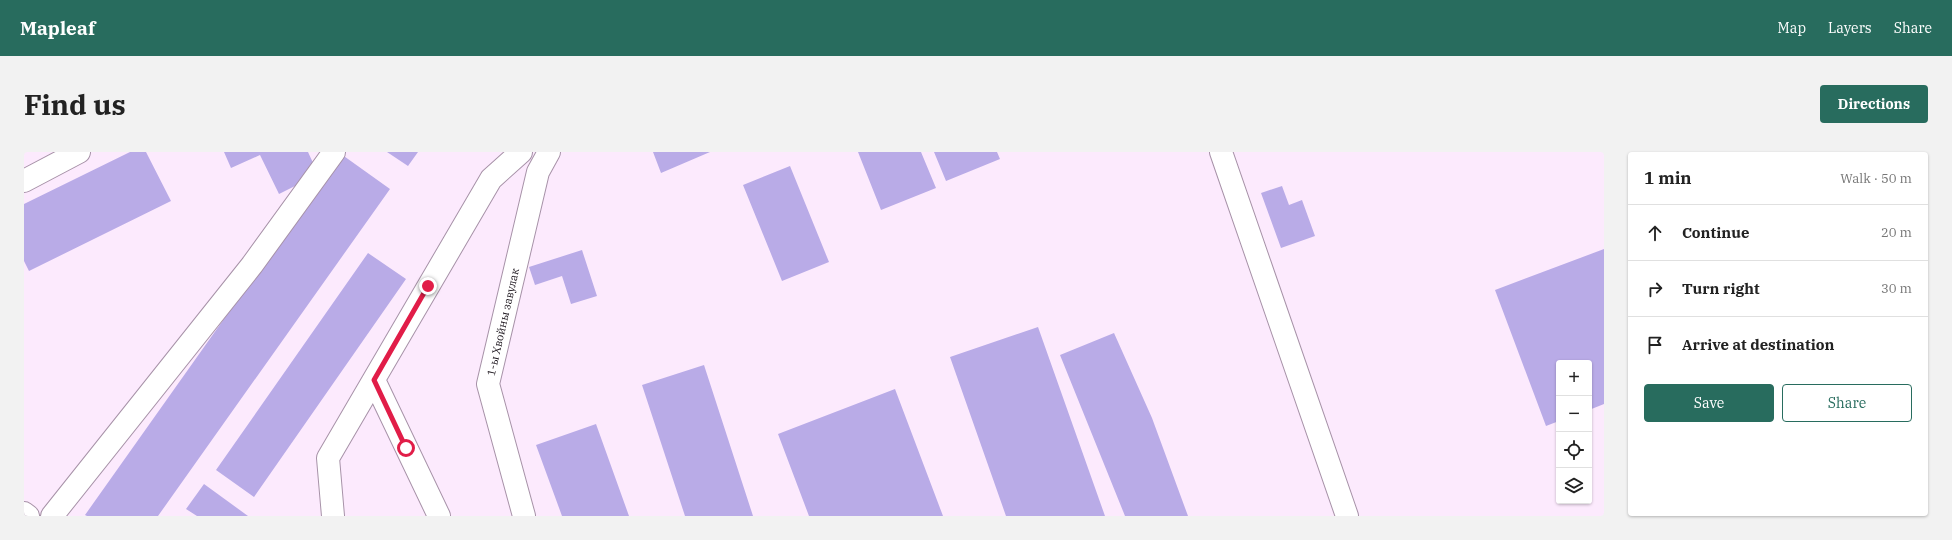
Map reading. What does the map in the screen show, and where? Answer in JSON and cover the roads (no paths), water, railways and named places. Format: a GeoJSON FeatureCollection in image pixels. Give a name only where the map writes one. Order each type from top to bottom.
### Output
{"type":"FeatureCollection","features":[{"type":"Feature","properties":{"kind":"street"},"geometry":{"type":"LineString","coordinates":[[24,181],[79,152]]}},
{"type":"Feature","properties":{"kind":"street"},"geometry":{"type":"LineString","coordinates":[[52,516],[252,265],[334,152]]}},
{"type":"Feature","properties":{"kind":"street"},"geometry":{"type":"LineString","coordinates":[[333,516],[328,458],[491,179],[521,152]]}},
{"type":"Feature","properties":{"kind":"street","name":"1-ы Хвойны завулак"},"geometry":{"type":"LineString","coordinates":[[524,516],[488,384],[538,172],[549,152]]}},
{"type":"Feature","properties":{"kind":"street"},"geometry":{"type":"LineString","coordinates":[[1221,152],[1347,516]]}},
{"type":"Feature","properties":{"kind":"street"},"geometry":{"type":"LineString","coordinates":[[374,380],[439,516]]}},
{"type":"Feature","properties":{"kind":"street"},"geometry":{"type":"LineString","coordinates":[[24,513],[28,516]]}}]}
